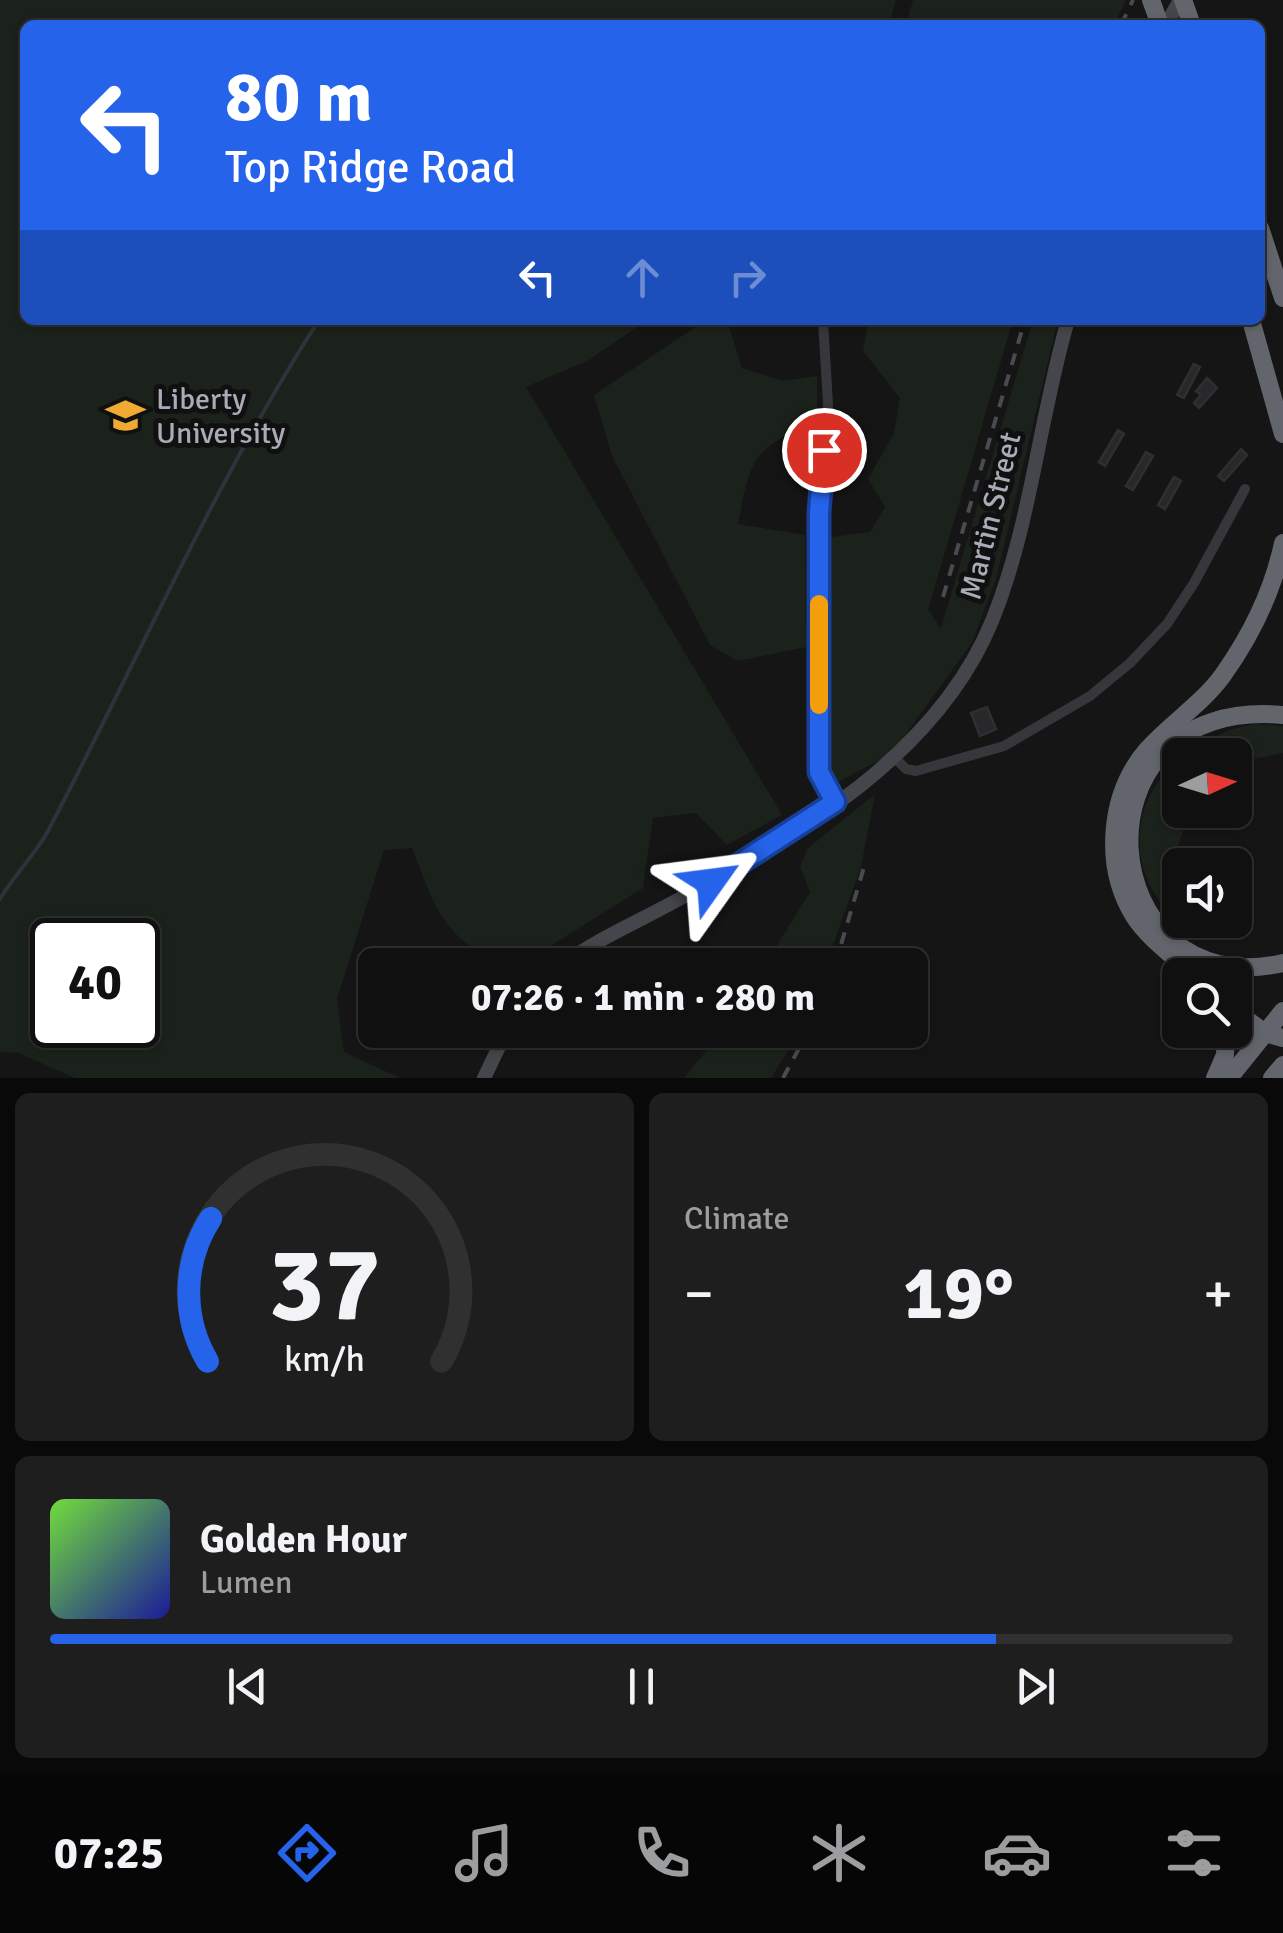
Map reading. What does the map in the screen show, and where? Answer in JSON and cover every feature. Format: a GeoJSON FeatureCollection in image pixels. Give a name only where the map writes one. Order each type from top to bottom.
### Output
{"type":"FeatureCollection","features":[{"type":"Feature","properties":{"kind":"highway"},"geometry":{"type":"LineString","coordinates":[[1265,239],[1283,284]]}},
{"type":"Feature","properties":{"kind":"highway"},"geometry":{"type":"LineString","coordinates":[[1265,242],[1283,298]]}},
{"type":"Feature","properties":{"kind":"highway"},"geometry":{"type":"LineString","coordinates":[[1252,325],[1283,434]]}},
{"type":"Feature","properties":{"kind":"highway"},"geometry":{"type":"LineString","coordinates":[[1262,325],[1283,389]]}},
{"type":"Feature","properties":{"kind":"highway"},"geometry":{"type":"LineString","coordinates":[[1177,958],[1133,914],[1113,845],[1118,808],[1130,774],[1147,750],[1196,706],[1246,640],[1263,608],[1283,543]]}},
{"type":"Feature","properties":{"kind":"highway"},"geometry":{"type":"LineString","coordinates":[[1283,715],[1240,715],[1201,726],[1171,746],[1149,769],[1135,797],[1126,830],[1128,866],[1155,923],[1186,949],[1216,962],[1248,966],[1283,963]]}},
{"type":"Feature","properties":{"kind":"highway"},"geometry":{"type":"LineString","coordinates":[[1229,1078],[1274,1035],[1283,1011]]}},
{"type":"Feature","properties":{"kind":"highway"},"geometry":{"type":"LineString","coordinates":[[1252,1022],[1274,1035]]}},
{"type":"Feature","properties":{"kind":"highway"},"geometry":{"type":"LineString","coordinates":[[1215,1078],[1225,1048]]}},
{"type":"Feature","properties":{"kind":"highway"},"geometry":{"type":"LineString","coordinates":[[1272,1078],[1283,1065]]}},
{"type":"Feature","properties":{"kind":"street"},"geometry":{"type":"LineString","coordinates":[[1167,20],[1182,0]]}},
{"type":"Feature","properties":{"kind":"street"},"geometry":{"type":"LineString","coordinates":[[823,325],[828,404],[819,512],[819,772],[835,802]]}},
{"type":"Feature","properties":{"kind":"street","name":"Martin Street"},"geometry":{"type":"LineString","coordinates":[[592,948],[725,874],[835,802],[894,757],[953,691],[991,624],[1010,570],[1067,325]]}},
{"type":"Feature","properties":{"kind":"street"},"geometry":{"type":"LineString","coordinates":[[894,757],[906,769],[916,771],[1004,746],[1090,696],[1167,624],[1245,490]]}},
{"type":"Feature","properties":{"kind":"street"},"geometry":{"type":"LineString","coordinates":[[484,1078],[499,1048]]}},
{"type":"Feature","properties":{"kind":"shaded area"},"geometry":{"type":"Polygon","coordinates":[[[0,0],[896,0],[890,20],[20,20],[20,325],[640,325],[589,360],[526,387],[782,815],[727,845],[696,813],[653,818],[643,888],[547,948],[474,948],[461,939],[438,909],[412,848],[384,850],[337,999],[344,1052],[400,1078],[75,1078],[19,1053],[0,1052],[0,0]]]}},
{"type":"Feature","properties":{"kind":"shaded area"},"geometry":{"type":"Polygon","coordinates":[[[913,0],[1126,0],[1116,20],[907,20],[913,0]]]}},
{"type":"Feature","properties":{"kind":"shaded area"},"geometry":{"type":"Polygon","coordinates":[[[699,325],[729,325],[742,368],[783,381],[817,376],[817,417],[779,439],[758,457],[747,482],[738,524],[805,535],[806,647],[738,661],[710,645],[612,456],[594,395],[699,325]]]}},
{"type":"Feature","properties":{"kind":"shaded area"},"geometry":{"type":"Polygon","coordinates":[[[867,325],[1012,325],[928,610],[941,628],[1032,325],[1057,325],[996,579],[972,643],[901,741],[885,757],[838,782],[828,771],[831,537],[870,532],[885,507],[868,479],[894,433],[900,398],[863,351],[867,325]]]}},
{"type":"Feature","properties":{"kind":"shaded area"},"geometry":{"type":"Polygon","coordinates":[[[1254,724],[1283,726],[1283,753],[1252,759],[1252,738],[1214,738],[1254,724]]]}},
{"type":"Feature","properties":{"kind":"shaded area"},"geometry":{"type":"Polygon","coordinates":[[[1162,776],[1162,828],[1184,828],[1178,848],[1162,848],[1162,904],[1150,885],[1140,846],[1140,827],[1153,789],[1162,776]]]}},
{"type":"Feature","properties":{"kind":"shaded area"},"geometry":{"type":"Polygon","coordinates":[[[875,794],[861,867],[832,948],[775,948],[810,892],[800,867],[807,849],[875,794]]]}},
{"type":"Feature","properties":{"kind":"shaded area"},"geometry":{"type":"Polygon","coordinates":[[[708,1048],[790,1048],[771,1078],[684,1078],[708,1048]]]}},
{"type":"Feature","properties":{"kind":"building"},"geometry":{"type":"Polygon","coordinates":[[[1194,364],[1200,367],[1184,398],[1177,395],[1194,364]]]}},
{"type":"Feature","properties":{"kind":"building"},"geometry":{"type":"Polygon","coordinates":[[[1207,378],[1217,388],[1199,408],[1194,403],[1201,395],[1196,391],[1207,378]]]}},
{"type":"Feature","properties":{"kind":"building"},"geometry":{"type":"Polygon","coordinates":[[[1118,430],[1124,434],[1105,466],[1099,462],[1118,430]]]}},
{"type":"Feature","properties":{"kind":"building"},"geometry":{"type":"Polygon","coordinates":[[[1241,449],[1247,455],[1224,481],[1218,476],[1241,449]]]}},
{"type":"Feature","properties":{"kind":"building"},"geometry":{"type":"Polygon","coordinates":[[[1146,452],[1153,456],[1133,490],[1126,486],[1146,452]]]}},
{"type":"Feature","properties":{"kind":"building"},"geometry":{"type":"Polygon","coordinates":[[[1174,477],[1181,481],[1165,509],[1158,505],[1174,477]]]}},
{"type":"Feature","properties":{"kind":"building"},"geometry":{"type":"Polygon","coordinates":[[[987,707],[996,729],[980,736],[971,713],[987,707]]]}},
{"type":"Feature","properties":{"kind":"waterway"},"geometry":{"type":"LineString","coordinates":[[0,899],[48,831],[211,508],[316,325]]}},
{"type":"Feature","properties":{"kind":"railway"},"geometry":{"type":"LineString","coordinates":[[1123,20],[1133,0]]}},
{"type":"Feature","properties":{"kind":"railway"},"geometry":{"type":"LineString","coordinates":[[943,597],[1024,325]]}},
{"type":"Feature","properties":{"kind":"railway"},"geometry":{"type":"LineString","coordinates":[[840,948],[864,867]]}},
{"type":"Feature","properties":{"kind":"railway"},"geometry":{"type":"LineString","coordinates":[[783,1078],[799,1048]]}},
{"type":"Feature","properties":{"kind":"slow traffic"},"geometry":{"type":"LineString","coordinates":[[819,604],[819,705]]}},
{"type":"Feature","properties":{"kind":"place","name":"Liberty University"},"geometry":{"type":"Point","coordinates":[126,416]}},
{"type":"Feature","properties":{"kind":"route"},"geometry":{"type":"LineString","coordinates":[[711,882],[835,802],[819,772],[819,512],[824,450]]}}]}
